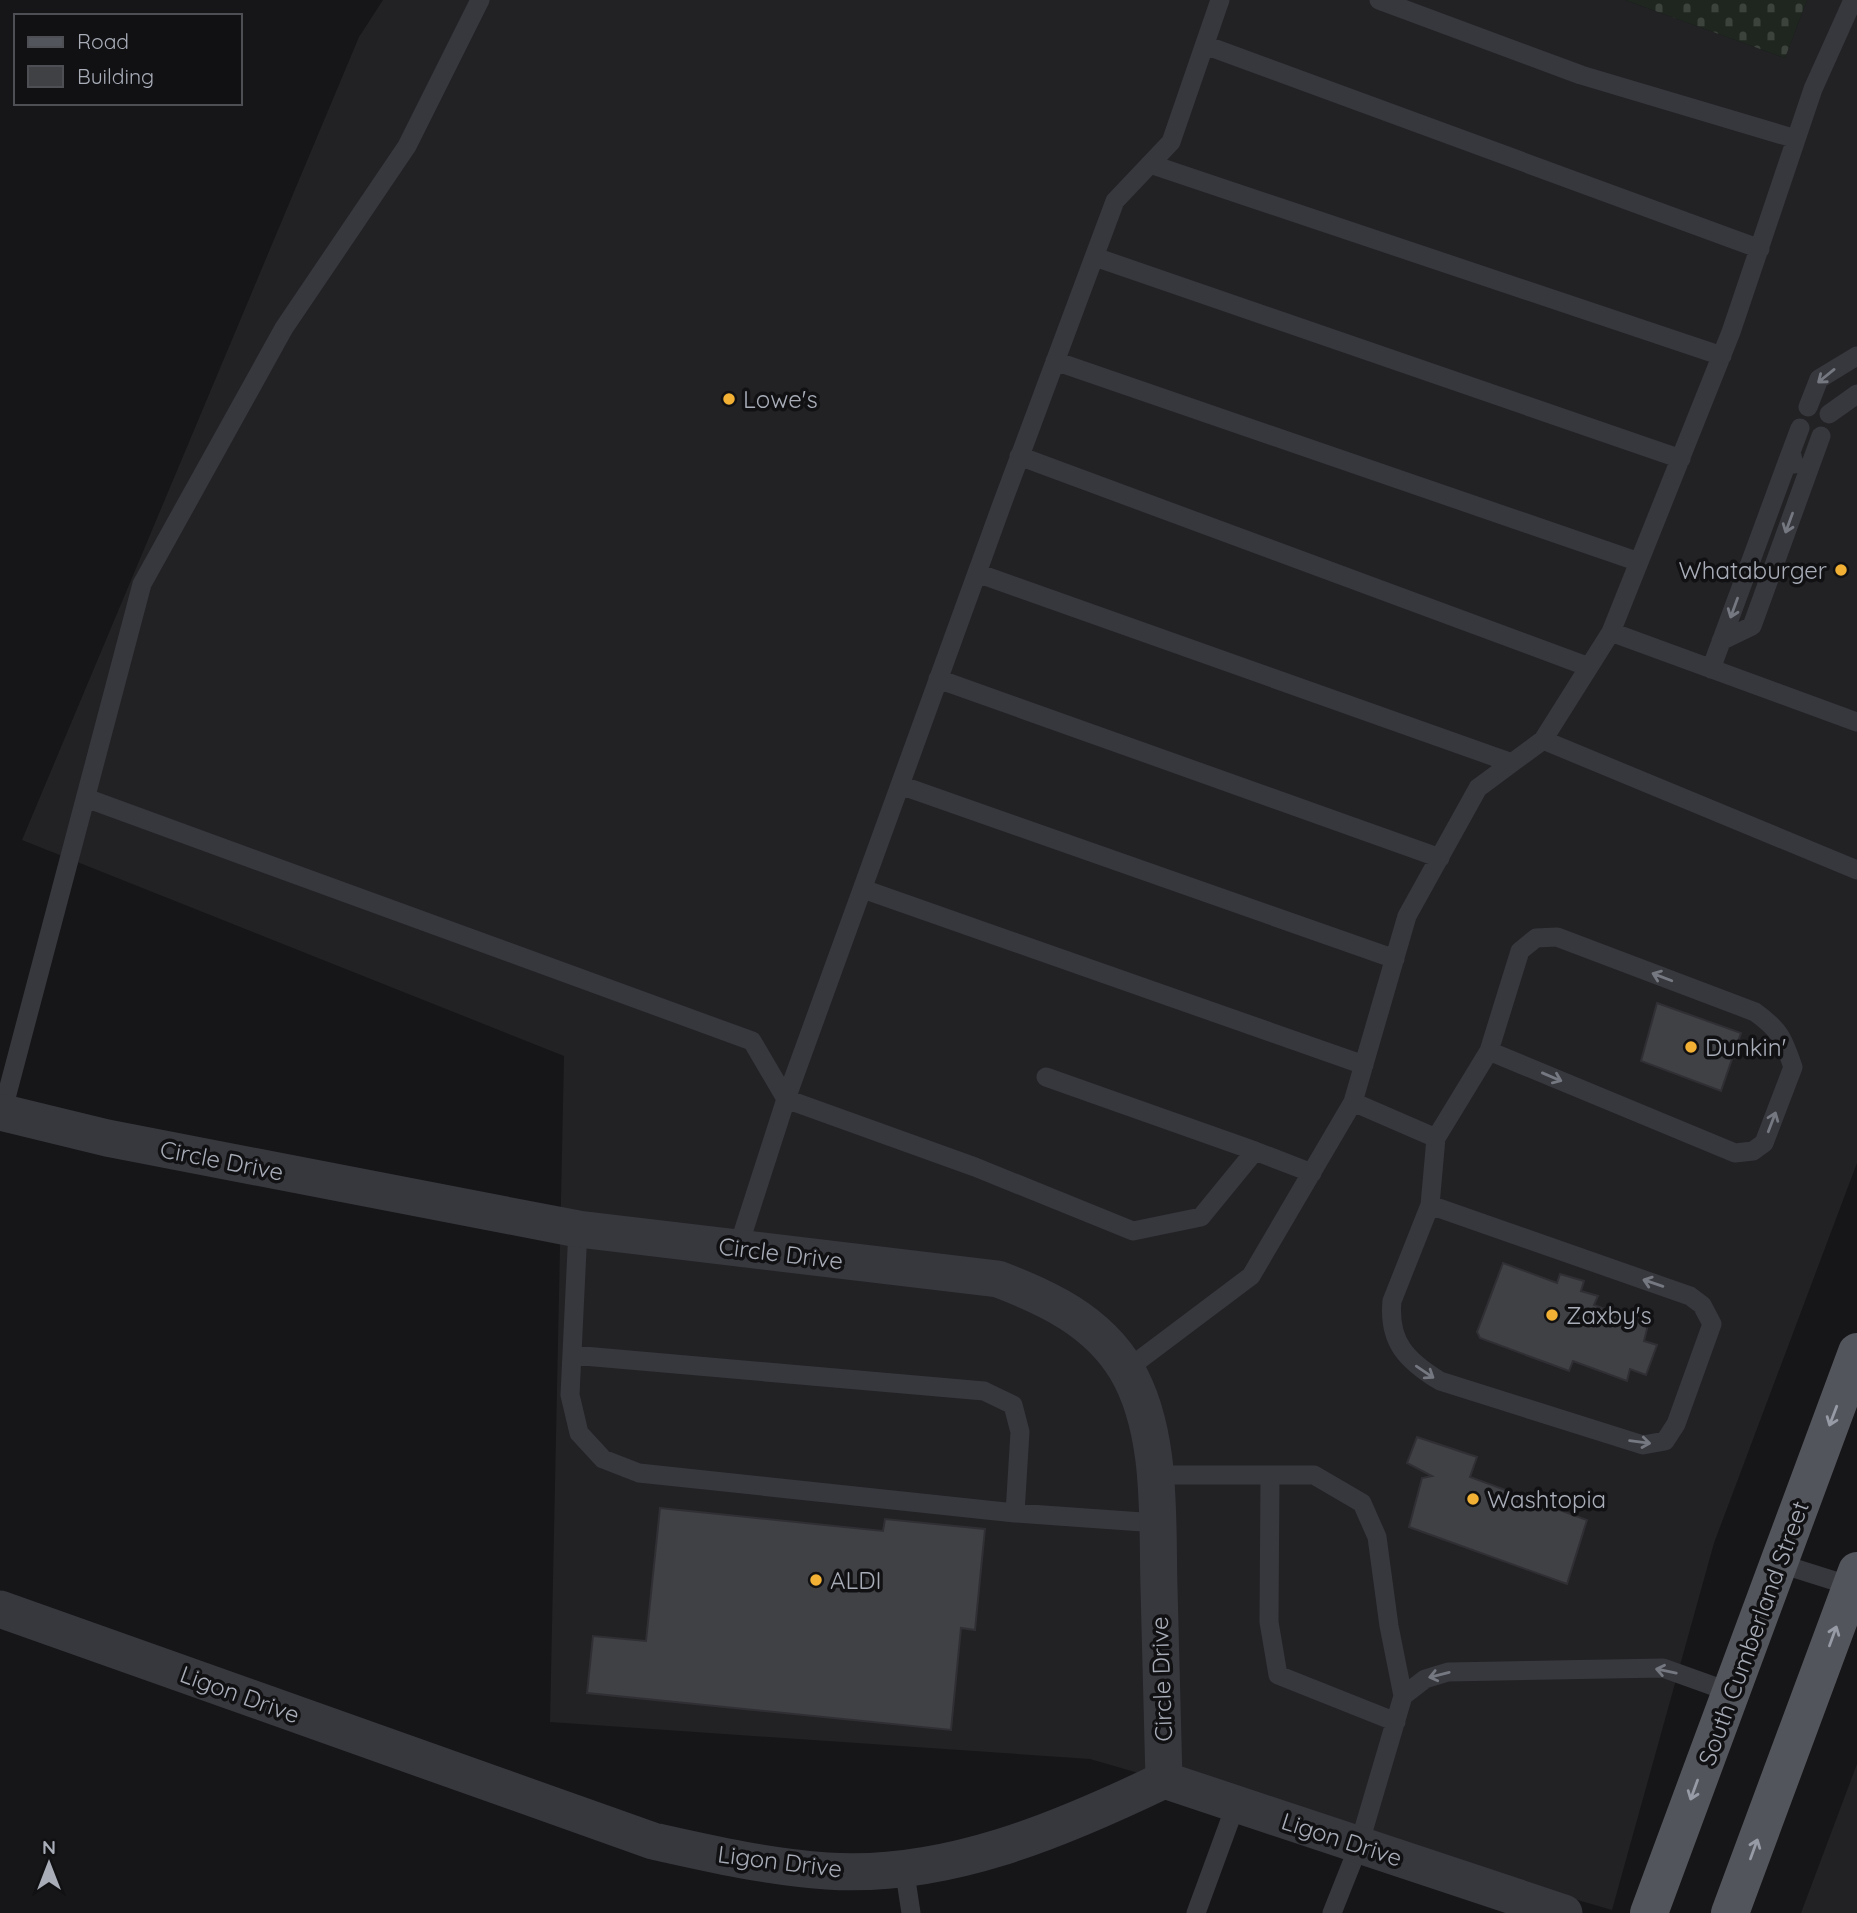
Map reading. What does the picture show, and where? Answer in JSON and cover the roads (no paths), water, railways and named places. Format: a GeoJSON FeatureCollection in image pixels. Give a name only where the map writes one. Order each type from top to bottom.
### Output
{"type":"FeatureCollection","features":[{"type":"Feature","properties":{"kind":"main road","name":"South Cumberland Street"},"geometry":{"type":"LineString","coordinates":[[1649,1913],[1857,1352]]}},
{"type":"Feature","properties":{"kind":"main road"},"geometry":{"type":"LineString","coordinates":[[1730,1913],[1855,1582]]}},
{"type":"Feature","properties":{"kind":"street","name":"Circle Drive"},"geometry":{"type":"LineString","coordinates":[[1,1112],[107,1138],[578,1229],[998,1279],[1037,1294],[1090,1326],[1126,1370],[1147,1421],[1156,1475],[1164,1780]]}},
{"type":"Feature","properties":{"kind":"street","name":"Ligon Drive"},"geometry":{"type":"LineString","coordinates":[[0,1609],[653,1841],[753,1863],[817,1870],[883,1870],[942,1863],[1006,1846],[1077,1820],[1164,1780],[1564,1913]]}},
{"type":"Feature","properties":{"kind":"lane"},"geometry":{"type":"LineString","coordinates":[[1,1112],[142,584],[284,328],[407,146],[480,0]]}},
{"type":"Feature","properties":{"kind":"lane"},"geometry":{"type":"LineString","coordinates":[[738,1248],[786,1099],[1019,456],[1115,201],[1171,142],[1220,0]]}},
{"type":"Feature","properties":{"kind":"lane"},"geometry":{"type":"LineString","coordinates":[[1379,0],[1581,75],[1796,139]]}},
{"type":"Feature","properties":{"kind":"lane"},"geometry":{"type":"LineString","coordinates":[[1126,1370],[1251,1276],[1353,1102],[1407,916],[1478,788],[1543,740],[1611,632],[1722,356],[1813,89],[1853,0]]}},
{"type":"Feature","properties":{"kind":"lane"},"geometry":{"type":"LineString","coordinates":[[1205,45],[1760,249]]}},
{"type":"Feature","properties":{"kind":"lane"},"geometry":{"type":"LineString","coordinates":[[1150,164],[1722,356]]}},
{"type":"Feature","properties":{"kind":"lane"},"geometry":{"type":"LineString","coordinates":[[1095,257],[1681,459]]}},
{"type":"Feature","properties":{"kind":"lane"},"geometry":{"type":"LineString","coordinates":[[1808,407],[1819,379],[1857,356]]}},
{"type":"Feature","properties":{"kind":"lane"},"geometry":{"type":"LineString","coordinates":[[1055,361],[1639,562]]}},
{"type":"Feature","properties":{"kind":"lane"},"geometry":{"type":"LineString","coordinates":[[1829,414],[1857,394]]}},
{"type":"Feature","properties":{"kind":"lane"},"geometry":{"type":"LineString","coordinates":[[1711,669],[1800,428]]}},
{"type":"Feature","properties":{"kind":"lane"},"geometry":{"type":"LineString","coordinates":[[1721,641],[1752,626],[1821,436]]}},
{"type":"Feature","properties":{"kind":"lane"},"geometry":{"type":"LineString","coordinates":[[1791,452],[1801,492]]}},
{"type":"Feature","properties":{"kind":"lane"},"geometry":{"type":"LineString","coordinates":[[1019,456],[1589,667]]}},
{"type":"Feature","properties":{"kind":"lane"},"geometry":{"type":"LineString","coordinates":[[977,573],[1512,763]]}},
{"type":"Feature","properties":{"kind":"lane"},"geometry":{"type":"LineString","coordinates":[[1611,632],[1857,722]]}},
{"type":"Feature","properties":{"kind":"lane"},"geometry":{"type":"LineString","coordinates":[[938,679],[1440,858]]}},
{"type":"Feature","properties":{"kind":"lane"},"geometry":{"type":"LineString","coordinates":[[1543,740],[1857,870]]}},
{"type":"Feature","properties":{"kind":"lane"},"geometry":{"type":"LineString","coordinates":[[900,785],[1395,959]]}},
{"type":"Feature","properties":{"kind":"lane"},"geometry":{"type":"LineString","coordinates":[[86,798],[752,1041],[786,1099],[975,1167],[1133,1231],[1201,1217],[1255,1151]]}},
{"type":"Feature","properties":{"kind":"lane"},"geometry":{"type":"LineString","coordinates":[[863,889],[1364,1065]]}},
{"type":"Feature","properties":{"kind":"lane"},"geometry":{"type":"LineString","coordinates":[[1430,1205],[1690,1296],[1702,1305],[1712,1324],[1676,1424],[1665,1441],[1643,1445],[1440,1381],[1418,1368],[1404,1354],[1390,1316],[1392,1301],[1430,1205],[1436,1138],[1489,1051],[1520,951],[1536,939],[1557,937],[1755,1012],[1774,1026],[1784,1042],[1793,1067],[1765,1143],[1753,1151],[1735,1153],[1489,1051]]}},
{"type":"Feature","properties":{"kind":"lane"},"geometry":{"type":"LineString","coordinates":[[1046,1077],[1312,1173]]}},
{"type":"Feature","properties":{"kind":"lane"},"geometry":{"type":"LineString","coordinates":[[1353,1102],[1436,1138]]}},
{"type":"Feature","properties":{"kind":"lane"},"geometry":{"type":"LineString","coordinates":[[578,1229],[570,1395],[579,1433],[603,1460],[639,1474],[1015,1513],[1157,1524]]}},
{"type":"Feature","properties":{"kind":"lane"},"geometry":{"type":"LineString","coordinates":[[572,1355],[984,1391],[1013,1405],[1020,1432],[1015,1513]]}},
{"type":"Feature","properties":{"kind":"lane"},"geometry":{"type":"LineString","coordinates":[[1156,1475],[1314,1475],[1362,1503],[1377,1537],[1389,1626],[1403,1696],[1360,1845],[1332,1913]]}},
{"type":"Feature","properties":{"kind":"lane"},"geometry":{"type":"LineString","coordinates":[[1270,1475],[1269,1622],[1278,1675],[1396,1722]]}},
{"type":"Feature","properties":{"kind":"lane"},"geometry":{"type":"LineString","coordinates":[[1778,1563],[1855,1582]]}},
{"type":"Feature","properties":{"kind":"lane"},"geometry":{"type":"LineString","coordinates":[[1403,1696],[1425,1679],[1448,1672],[1624,1668],[1663,1668],[1730,1692]]}},
{"type":"Feature","properties":{"kind":"lane"},"geometry":{"type":"LineString","coordinates":[[1196,1913],[1236,1804]]}},
{"type":"Feature","properties":{"kind":"lane"},"geometry":{"type":"LineString","coordinates":[[904,1867],[911,1913]]}},
{"type":"Feature","properties":{"kind":"place","name":"Lowe's"},"geometry":{"type":"Point","coordinates":[729,399]}},
{"type":"Feature","properties":{"kind":"place","name":"Whataburger"},"geometry":{"type":"Point","coordinates":[1841,570]}},
{"type":"Feature","properties":{"kind":"place","name":"Dunkin'"},"geometry":{"type":"Point","coordinates":[1691,1047]}},
{"type":"Feature","properties":{"kind":"place","name":"Zaxby's"},"geometry":{"type":"Point","coordinates":[1552,1315]}},
{"type":"Feature","properties":{"kind":"place","name":"Washtopia"},"geometry":{"type":"Point","coordinates":[1473,1499]}},
{"type":"Feature","properties":{"kind":"place","name":"ALDI"},"geometry":{"type":"Point","coordinates":[816,1580]}}]}
